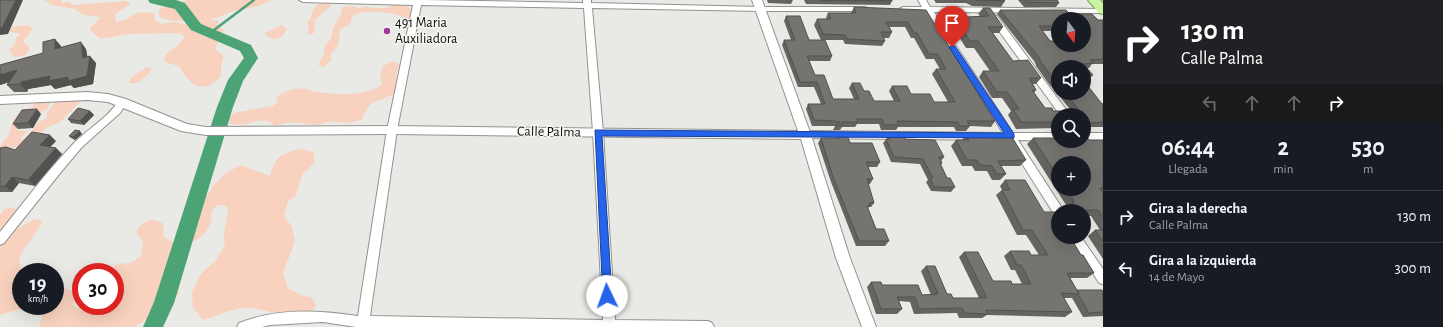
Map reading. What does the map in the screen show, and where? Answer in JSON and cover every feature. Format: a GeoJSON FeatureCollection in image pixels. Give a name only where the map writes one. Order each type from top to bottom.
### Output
{"type":"FeatureCollection","features":[{"type":"Feature","properties":{"kind":"main road"},"geometry":{"type":"LineString","coordinates":[[1094,0],[1103,10]]}},
{"type":"Feature","properties":{"kind":"street"},"geometry":{"type":"LineString","coordinates":[[303,0],[759,5],[872,9]]}},
{"type":"Feature","properties":{"kind":"street"},"geometry":{"type":"LineString","coordinates":[[922,0],[1053,204]]}},
{"type":"Feature","properties":{"kind":"street"},"geometry":{"type":"LineString","coordinates":[[362,324],[392,130],[418,1]]}},
{"type":"Feature","properties":{"kind":"street"},"geometry":{"type":"LineString","coordinates":[[587,3],[598,132],[609,326]]}},
{"type":"Feature","properties":{"kind":"street"},"geometry":{"type":"LineString","coordinates":[[759,5],[805,135],[843,258],[869,327]]}},
{"type":"Feature","properties":{"kind":"street"},"geometry":{"type":"LineString","coordinates":[[896,9],[1103,10]]}},
{"type":"Feature","properties":{"kind":"street"},"geometry":{"type":"LineString","coordinates":[[987,9],[1060,108]]}},
{"type":"Feature","properties":{"kind":"street","name":"Calle Palma"},"geometry":{"type":"LineString","coordinates":[[0,100],[87,96],[122,102],[184,128],[206,131],[392,130],[1051,137]]}},
{"type":"Feature","properties":{"kind":"street"},"geometry":{"type":"LineString","coordinates":[[0,240],[79,144],[117,111],[122,102]]}},
{"type":"Feature","properties":{"kind":"street"},"geometry":{"type":"LineString","coordinates":[[1091,137],[1103,137]]}},
{"type":"Feature","properties":{"kind":"street"},"geometry":{"type":"LineString","coordinates":[[1080,244],[1103,279]]}},
{"type":"Feature","properties":{"kind":"street"},"geometry":{"type":"LineString","coordinates":[[243,327],[270,319],[316,317],[362,324],[708,327]]}},
{"type":"Feature","properties":{"kind":"shaded area"},"geometry":{"type":"Polygon","coordinates":[[[44,0],[61,0],[62,3],[68,2],[73,5],[127,1],[130,3],[129,5],[115,14],[116,22],[127,19],[141,12],[155,14],[155,20],[162,24],[173,22],[184,24],[210,19],[219,21],[218,26],[224,30],[215,49],[224,56],[221,65],[221,76],[208,86],[197,86],[187,78],[179,66],[167,63],[164,59],[168,53],[182,41],[184,38],[183,35],[178,33],[129,34],[100,39],[90,30],[100,18],[96,16],[83,15],[75,9],[52,5],[44,0]]]}},
{"type":"Feature","properties":{"kind":"shaded area"},"geometry":{"type":"Polygon","coordinates":[[[188,0],[270,0],[257,6],[232,11],[219,17],[205,20],[171,21],[159,16],[159,10],[161,8],[188,0]]]}},
{"type":"Feature","properties":{"kind":"shaded area"},"geometry":{"type":"Polygon","coordinates":[[[322,2],[331,2],[332,5],[315,20],[314,33],[307,35],[309,29],[307,22],[311,18],[316,7],[322,2]]]}},
{"type":"Feature","properties":{"kind":"shaded area"},"geometry":{"type":"Polygon","coordinates":[[[395,4],[404,4],[412,10],[409,25],[402,27],[403,17],[399,15],[379,12],[358,13],[352,17],[351,23],[340,30],[338,45],[331,54],[331,61],[323,67],[318,65],[324,54],[325,45],[331,39],[333,28],[341,14],[342,8],[350,6],[359,8],[381,8],[395,4]]]}},
{"type":"Feature","properties":{"kind":"shaded area"},"geometry":{"type":"Polygon","coordinates":[[[27,25],[33,28],[23,42],[29,46],[29,50],[24,56],[14,57],[9,50],[15,44],[16,38],[20,34],[9,31],[13,27],[27,25]]]}},
{"type":"Feature","properties":{"kind":"shaded area"},"geometry":{"type":"Polygon","coordinates":[[[282,25],[287,29],[282,37],[273,39],[265,35],[265,33],[282,25]]]}},
{"type":"Feature","properties":{"kind":"shaded area"},"geometry":{"type":"Polygon","coordinates":[[[393,61],[399,64],[396,78],[399,82],[396,91],[393,94],[371,104],[361,120],[347,123],[332,121],[317,125],[289,122],[275,126],[270,122],[264,121],[236,125],[230,123],[229,119],[233,113],[273,106],[278,101],[277,97],[294,89],[306,89],[334,94],[352,94],[369,91],[382,84],[380,76],[383,66],[393,61]]]}},
{"type":"Feature","properties":{"kind":"shaded area"},"geometry":{"type":"Polygon","coordinates":[[[147,67],[151,68],[151,70],[147,76],[139,82],[129,83],[131,78],[147,67]]]}},
{"type":"Feature","properties":{"kind":"shaded area"},"geometry":{"type":"Polygon","coordinates":[[[70,99],[82,100],[59,123],[50,126],[18,149],[16,147],[0,150],[2,143],[9,134],[13,120],[16,116],[30,108],[37,101],[45,101],[50,103],[47,109],[17,128],[17,130],[27,131],[20,139],[24,139],[39,122],[47,118],[47,113],[55,102],[66,102],[70,99]]]}},
{"type":"Feature","properties":{"kind":"shaded area"},"geometry":{"type":"Polygon","coordinates":[[[298,149],[313,152],[315,163],[303,173],[295,197],[288,201],[284,216],[292,227],[295,241],[283,273],[288,288],[303,296],[311,297],[316,305],[311,311],[303,314],[282,314],[242,308],[203,320],[193,308],[192,292],[200,275],[215,261],[225,245],[224,232],[228,209],[223,205],[215,207],[211,213],[211,220],[206,232],[195,240],[189,242],[183,240],[177,235],[179,228],[204,200],[213,186],[225,174],[240,165],[270,176],[276,161],[279,158],[298,149]]]}},
{"type":"Feature","properties":{"kind":"shaded area"},"geometry":{"type":"Polygon","coordinates":[[[5,209],[17,209],[12,220],[0,231],[0,215],[5,209]]]}},
{"type":"Feature","properties":{"kind":"shaded area"},"geometry":{"type":"Polygon","coordinates":[[[35,219],[42,220],[41,225],[22,252],[20,263],[12,263],[12,312],[0,315],[0,247],[17,229],[35,219]]]}},
{"type":"Feature","properties":{"kind":"shaded area"},"geometry":{"type":"Polygon","coordinates":[[[156,220],[163,224],[164,237],[176,245],[179,265],[173,276],[177,280],[179,289],[178,295],[158,306],[154,314],[134,327],[39,327],[42,317],[41,315],[64,315],[65,288],[72,291],[72,315],[124,315],[124,264],[133,262],[141,256],[143,242],[136,231],[148,221],[156,220]]]}},
{"type":"Feature","properties":{"kind":"building"},"geometry":{"type":"Polygon","coordinates":[[[0,0],[16,0],[2,28],[0,28],[0,0]]]}},
{"type":"Feature","properties":{"kind":"building"},"geometry":{"type":"Polygon","coordinates":[[[821,0],[892,0],[892,1],[821,0]]]}},
{"type":"Feature","properties":{"kind":"building"},"geometry":{"type":"Polygon","coordinates":[[[976,0],[1004,0],[1005,1],[976,0]]]}},
{"type":"Feature","properties":{"kind":"building"},"geometry":{"type":"Polygon","coordinates":[[[1025,0],[1057,0],[1059,3],[1027,2],[1025,0]]]}},
{"type":"Feature","properties":{"kind":"building"},"geometry":{"type":"Polygon","coordinates":[[[854,7],[926,10],[936,26],[940,26],[944,33],[942,35],[995,121],[967,121],[970,126],[960,126],[958,122],[897,121],[899,125],[884,125],[882,119],[857,119],[858,122],[841,122],[843,125],[836,125],[840,122],[814,120],[808,104],[825,104],[817,82],[800,82],[784,40],[795,40],[786,16],[800,16],[809,40],[825,40],[832,56],[807,56],[815,75],[824,75],[833,99],[859,99],[852,83],[860,83],[864,91],[869,91],[874,101],[900,101],[892,86],[907,86],[911,94],[930,94],[934,102],[955,102],[936,69],[946,69],[938,54],[929,54],[917,33],[914,33],[908,22],[886,22],[892,32],[881,32],[885,41],[847,39],[845,35],[823,34],[817,19],[831,19],[828,13],[856,13],[854,7]]]}},
{"type":"Feature","properties":{"kind":"building"},"geometry":{"type":"Polygon","coordinates":[[[983,8],[990,8],[1003,27],[988,27],[1013,61],[1028,60],[1041,78],[1029,78],[1036,90],[1032,90],[1045,108],[1051,108],[1051,122],[1021,122],[1013,109],[1019,109],[1007,92],[997,92],[983,71],[999,71],[978,41],[970,41],[951,12],[964,12],[967,17],[989,16],[983,8]]]}},
{"type":"Feature","properties":{"kind":"building"},"geometry":{"type":"Polygon","coordinates":[[[1000,10],[1066,10],[1068,12],[1051,12],[1051,26],[1039,26],[1051,41],[1051,52],[1091,52],[1091,14],[1098,20],[1103,20],[1103,59],[1051,60],[1051,76],[1000,10]]]}},
{"type":"Feature","properties":{"kind":"building"},"geometry":{"type":"Polygon","coordinates":[[[55,39],[55,49],[81,42],[83,58],[90,56],[87,76],[68,81],[68,77],[49,81],[50,76],[21,82],[20,84],[7,85],[17,70],[0,75],[0,65],[43,53],[43,42],[55,39]]]}},
{"type":"Feature","properties":{"kind":"building"},"geometry":{"type":"Polygon","coordinates":[[[1091,90],[1103,104],[1103,122],[1091,123],[1091,108],[1078,108],[1071,100],[1091,100],[1091,90]]]}},
{"type":"Feature","properties":{"kind":"building"},"geometry":{"type":"Polygon","coordinates":[[[78,108],[90,111],[80,121],[68,119],[78,108]]]}},
{"type":"Feature","properties":{"kind":"building"},"geometry":{"type":"Polygon","coordinates":[[[37,109],[28,123],[13,124],[22,110],[37,109]]]}},
{"type":"Feature","properties":{"kind":"building"},"geometry":{"type":"Polygon","coordinates":[[[75,130],[80,131],[73,137],[69,136],[75,130]]]}},
{"type":"Feature","properties":{"kind":"building"},"geometry":{"type":"Polygon","coordinates":[[[32,132],[50,135],[40,145],[56,148],[28,180],[12,177],[5,186],[0,186],[0,148],[6,147],[15,150],[32,132]]]}},
{"type":"Feature","properties":{"kind":"building"},"geometry":{"type":"Polygon","coordinates":[[[839,135],[847,135],[850,143],[872,143],[880,162],[866,162],[873,179],[867,179],[874,203],[869,203],[870,206],[867,206],[876,229],[884,229],[889,241],[859,241],[833,177],[821,138],[840,138],[839,135]]]}},
{"type":"Feature","properties":{"kind":"building"},"geometry":{"type":"Polygon","coordinates":[[[966,135],[976,135],[978,137],[1012,137],[1026,160],[998,161],[1006,174],[997,174],[992,166],[980,165],[977,160],[967,160],[956,140],[969,140],[966,135]]]}},
{"type":"Feature","properties":{"kind":"building"},"geometry":{"type":"Polygon","coordinates":[[[889,136],[903,136],[905,139],[935,140],[944,157],[939,157],[942,163],[940,163],[947,178],[950,178],[955,187],[934,187],[930,178],[933,178],[923,159],[894,157],[886,139],[890,139],[889,136]]]}},
{"type":"Feature","properties":{"kind":"building"},"geometry":{"type":"Polygon","coordinates":[[[1033,138],[1051,138],[1051,148],[1091,148],[1091,140],[1103,140],[1103,188],[1100,188],[1103,193],[1103,218],[1098,210],[1091,210],[1091,204],[1074,204],[1071,196],[1091,196],[1091,156],[1051,156],[1051,166],[1033,138]]]}},
{"type":"Feature","properties":{"kind":"building"},"geometry":{"type":"Polygon","coordinates":[[[1005,180],[1025,180],[1044,212],[1051,212],[1051,244],[1074,244],[1094,273],[1067,273],[1079,294],[1061,293],[1072,312],[986,310],[988,314],[965,313],[962,308],[919,309],[915,297],[897,297],[902,309],[881,309],[871,282],[881,282],[882,285],[918,285],[922,295],[938,294],[926,266],[935,266],[947,294],[951,294],[953,298],[987,298],[964,252],[978,252],[993,281],[1011,281],[1012,284],[1031,284],[1021,265],[1017,265],[1010,251],[1029,251],[1031,255],[1048,255],[1032,230],[1023,230],[1002,190],[1010,190],[1005,180]]]}},
{"type":"Feature","properties":{"kind":"building"},"geometry":{"type":"Polygon","coordinates":[[[1095,230],[1103,230],[1103,242],[1095,230]]]}},
{"type":"Feature","properties":{"kind":"building"},"geometry":{"type":"Polygon","coordinates":[[[1077,290],[1102,290],[1103,312],[1089,313],[1077,290]]]}},
{"type":"Feature","properties":{"kind":"waterway"},"geometry":{"type":"LineString","coordinates":[[153,327],[164,303],[225,107],[236,80],[251,58],[246,48],[196,27],[180,6],[166,1],[155,0]]}},
{"type":"Feature","properties":{"kind":"waterway"},"geometry":{"type":"LineString","coordinates":[[210,33],[254,0]]}},
{"type":"Feature","properties":{"kind":"place","name":"491 Maria Auxiliadora"},"geometry":{"type":"Point","coordinates":[387,31]}},
{"type":"Feature","properties":{"kind":"route"},"geometry":{"type":"LineString","coordinates":[[607,296],[598,132],[1011,136],[952,47]]}}]}
